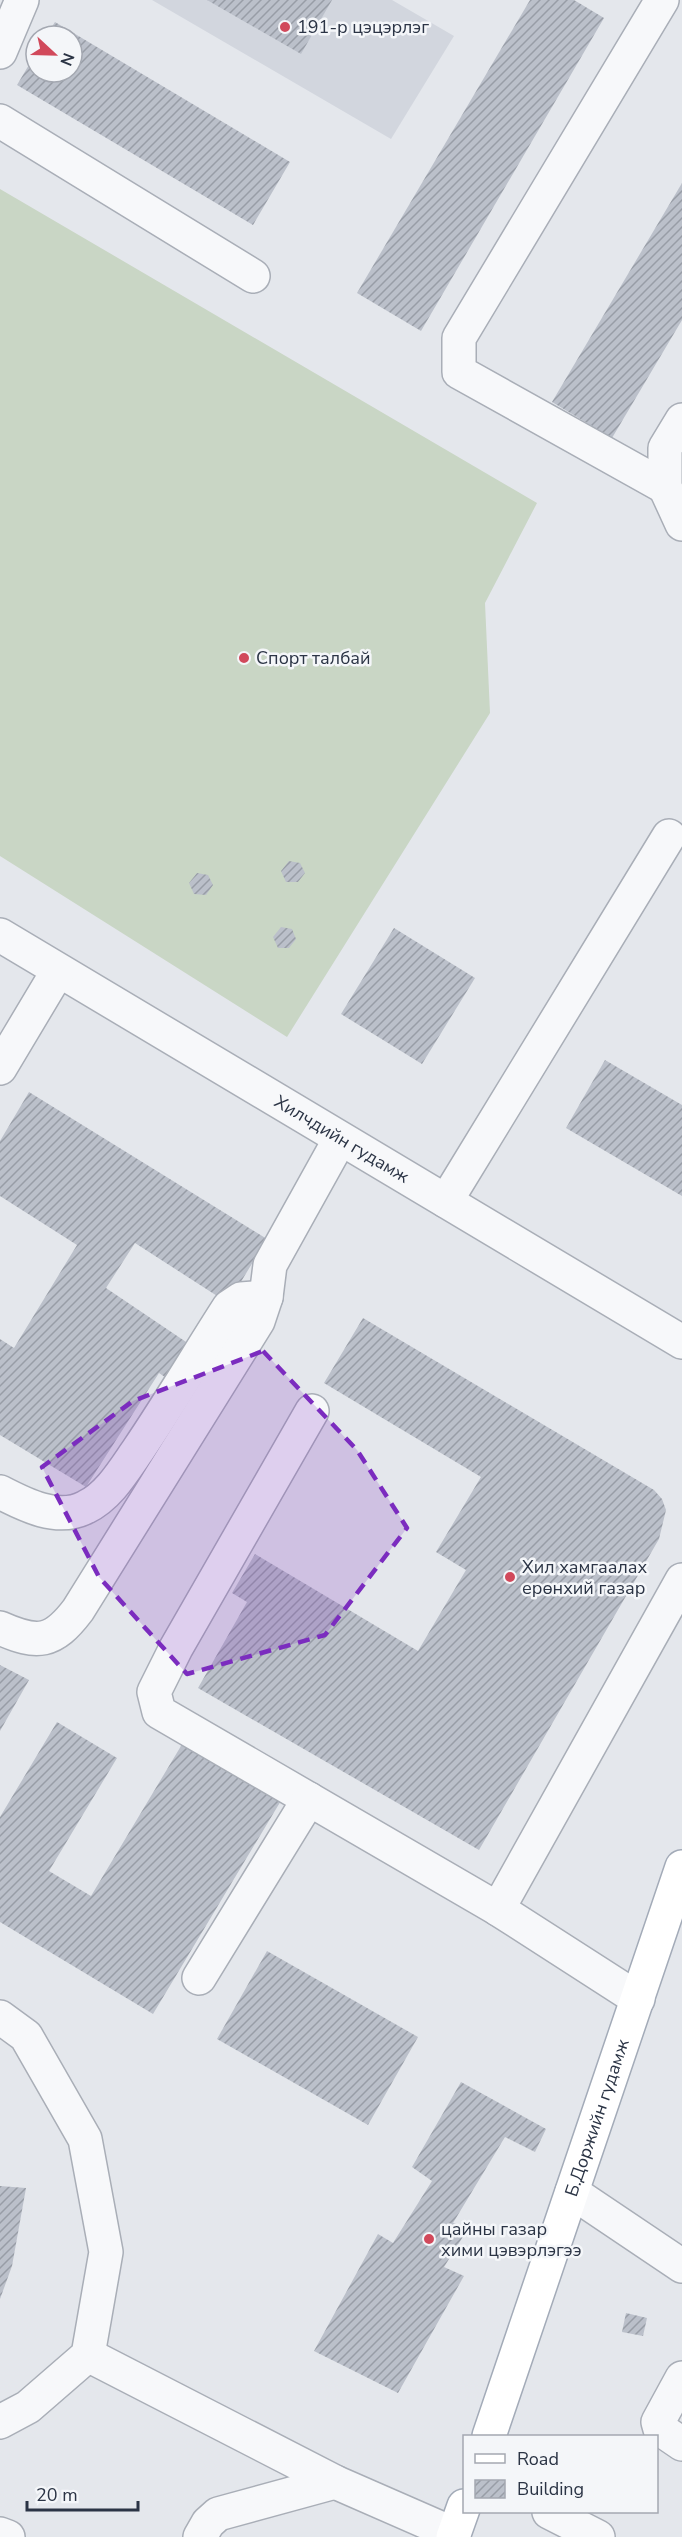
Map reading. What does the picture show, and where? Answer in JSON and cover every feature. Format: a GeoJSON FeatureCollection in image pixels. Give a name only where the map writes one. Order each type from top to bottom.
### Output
{"type":"FeatureCollection","features":[{"type":"Feature","properties":{"kind":"main road","name":"Б.Доржийн гудамж"},"geometry":{"type":"LineString","coordinates":[[489,2435],[682,1867]]}},
{"type":"Feature","properties":{"kind":"street"},"geometry":{"type":"LineString","coordinates":[[0,52],[22,0]]}},
{"type":"Feature","properties":{"kind":"street"},"geometry":{"type":"LineString","coordinates":[[662,0],[459,338],[459,372],[664,487]]}},
{"type":"Feature","properties":{"kind":"street"},"geometry":{"type":"LineString","coordinates":[[0,121],[253,276]]}},
{"type":"Feature","properties":{"kind":"street"},"geometry":{"type":"LineString","coordinates":[[682,420],[665,448],[664,487],[682,524]]}},
{"type":"Feature","properties":{"kind":"street"},"geometry":{"type":"LineString","coordinates":[[446,1201],[669,836]]}},
{"type":"Feature","properties":{"kind":"street","name":"Хилчдийн гудамж"},"geometry":{"type":"LineString","coordinates":[[0,935],[682,1342]]}},
{"type":"Feature","properties":{"kind":"street"},"geometry":{"type":"LineString","coordinates":[[0,1068],[58,971]]}},
{"type":"Feature","properties":{"kind":"street"},"geometry":{"type":"LineString","coordinates":[[0,1628],[18,1636],[37,1639],[51,1636],[64,1629],[78,1610],[258,1322],[266,1297],[270,1265],[340,1139]]}},
{"type":"Feature","properties":{"kind":"street"},"geometry":{"type":"LineString","coordinates":[[0,1492],[31,1508],[67,1513],[87,1507],[114,1485],[168,1407],[229,1307],[241,1299],[266,1297]]}},
{"type":"Feature","properties":{"kind":"street"},"geometry":{"type":"LineString","coordinates":[[312,1411],[176,1648],[154,1692],[159,1712],[498,1909],[638,2000]]}},
{"type":"Feature","properties":{"kind":"street"},"geometry":{"type":"LineString","coordinates":[[498,1909],[682,1580]]}},
{"type":"Feature","properties":{"kind":"street"},"geometry":{"type":"LineString","coordinates":[[199,1978],[309,1800]]}},
{"type":"Feature","properties":{"kind":"street"},"geometry":{"type":"LineString","coordinates":[[0,2017],[26,2036],[86,2139],[106,2252],[88,2355],[28,2407],[0,2422]]}},
{"type":"Feature","properties":{"kind":"street"},"geometry":{"type":"LineString","coordinates":[[572,2192],[682,2266]]}},
{"type":"Feature","properties":{"kind":"street"},"geometry":{"type":"LineString","coordinates":[[88,2355],[335,2482],[457,2525]]}},
{"type":"Feature","properties":{"kind":"street"},"geometry":{"type":"LineString","coordinates":[[682,2378],[658,2422],[660,2429],[682,2444]]}},
{"type":"Feature","properties":{"kind":"street"},"geometry":{"type":"LineString","coordinates":[[200,2537],[208,2523],[218,2514],[335,2482]]}},
{"type":"Feature","properties":{"kind":"street"},"geometry":{"type":"LineString","coordinates":[[553,2513],[598,2537]]}},
{"type":"Feature","properties":{"kind":"street"},"geometry":{"type":"LineString","coordinates":[[0,2534],[8,2537]]}},
{"type":"Feature","properties":{"kind":"highlighted area"},"geometry":{"type":"Polygon","coordinates":[[[263,1351],[357,1450],[407,1528],[325,1635],[187,1674],[99,1577],[42,1467],[133,1401],[263,1351]]]}},
{"type":"Feature","properties":{"kind":"shaded area"},"geometry":{"type":"Polygon","coordinates":[[[152,0],[392,0],[454,36],[391,139],[152,0]]]}},
{"type":"Feature","properties":{"kind":"green space","name":"Спорт талбай"},"geometry":{"type":"Polygon","coordinates":[[[0,189],[537,503],[485,603],[490,713],[287,1037],[0,856],[0,189]]]}},
{"type":"Feature","properties":{"kind":"building","name":"191-р цэцэрлэг"},"geometry":{"type":"Polygon","coordinates":[[[207,0],[332,0],[301,54],[207,0]]]}},
{"type":"Feature","properties":{"kind":"building"},"geometry":{"type":"Polygon","coordinates":[[[530,0],[574,0],[604,18],[421,331],[357,293],[530,0]]]}},
{"type":"Feature","properties":{"kind":"building"},"geometry":{"type":"Polygon","coordinates":[[[84,39],[290,162],[253,225],[17,85],[24,73],[24,84],[84,84],[84,39]]]}},
{"type":"Feature","properties":{"kind":"building"},"geometry":{"type":"Polygon","coordinates":[[[682,183],[682,320],[612,438],[552,402],[682,183]]]}},
{"type":"Feature","properties":{"kind":"building"},"geometry":{"type":"Polygon","coordinates":[[[289,861],[300,863],[305,873],[298,882],[286,882],[281,871],[289,861]]]}},
{"type":"Feature","properties":{"kind":"building"},"geometry":{"type":"Polygon","coordinates":[[[197,873],[208,875],[213,885],[206,895],[194,894],[189,883],[197,873]]]}},
{"type":"Feature","properties":{"kind":"building"},"geometry":{"type":"Polygon","coordinates":[[[281,927],[292,929],[296,939],[289,948],[278,948],[273,937],[281,927]]]}},
{"type":"Feature","properties":{"kind":"building"},"geometry":{"type":"Polygon","coordinates":[[[394,928],[475,978],[422,1064],[341,1014],[394,928]]]}},
{"type":"Feature","properties":{"kind":"building"},"geometry":{"type":"Polygon","coordinates":[[[605,1060],[682,1105],[682,1196],[566,1128],[605,1060]]]}},
{"type":"Feature","properties":{"kind":"building"},"geometry":{"type":"Polygon","coordinates":[[[29,1092],[267,1239],[228,1303],[135,1243],[106,1288],[198,1350],[178,1386],[159,1373],[86,1487],[0,1435],[0,1339],[14,1348],[77,1245],[0,1196],[0,1141],[29,1092]]]}},
{"type":"Feature","properties":{"kind":"building","name":"Хил хамгаалах ерөнхий газар"},"geometry":{"type":"Polygon","coordinates":[[[363,1318],[654,1490],[662,1499],[666,1510],[659,1539],[479,1850],[198,1688],[247,1602],[232,1593],[255,1554],[418,1651],[466,1570],[436,1552],[481,1477],[324,1383],[363,1318]]]}},
{"type":"Feature","properties":{"kind":"building"},"geometry":{"type":"Polygon","coordinates":[[[0,1665],[29,1680],[0,1731],[0,1665]]]}},
{"type":"Feature","properties":{"kind":"building"},"geometry":{"type":"Polygon","coordinates":[[[57,1722],[117,1758],[49,1871],[91,1896],[184,1741],[282,1799],[153,2014],[0,1922],[0,1817],[57,1722]]]}},
{"type":"Feature","properties":{"kind":"building"},"geometry":{"type":"Polygon","coordinates":[[[267,1951],[418,2037],[368,2125],[217,2039],[267,1951]]]}},
{"type":"Feature","properties":{"kind":"building","name":"цайны газар хими цэвэрлэгээ"},"geometry":{"type":"Polygon","coordinates":[[[461,2082],[546,2129],[535,2152],[505,2137],[453,2223],[469,2227],[444,2267],[464,2276],[398,2393],[314,2351],[378,2234],[393,2243],[432,2181],[412,2167],[461,2082]]]}},
{"type":"Feature","properties":{"kind":"building"},"geometry":{"type":"Polygon","coordinates":[[[0,2186],[26,2188],[12,2266],[0,2299],[0,2186]]]}},
{"type":"Feature","properties":{"kind":"building"},"geometry":{"type":"Polygon","coordinates":[[[626,2313],[647,2318],[643,2336],[622,2332],[626,2313]]]}},
{"type":"Feature","properties":{"kind":"place","name":"191-р цэцэрлэг"},"geometry":{"type":"Point","coordinates":[285,27]}},
{"type":"Feature","properties":{"kind":"place","name":"Спорт талбай"},"geometry":{"type":"Point","coordinates":[244,658]}},
{"type":"Feature","properties":{"kind":"place","name":"Хил хамгаалах ерөнхий газар"},"geometry":{"type":"Point","coordinates":[510,1577]}},
{"type":"Feature","properties":{"kind":"place","name":"цайны газар хими цэвэрлэгээ"},"geometry":{"type":"Point","coordinates":[429,2239]}}]}
